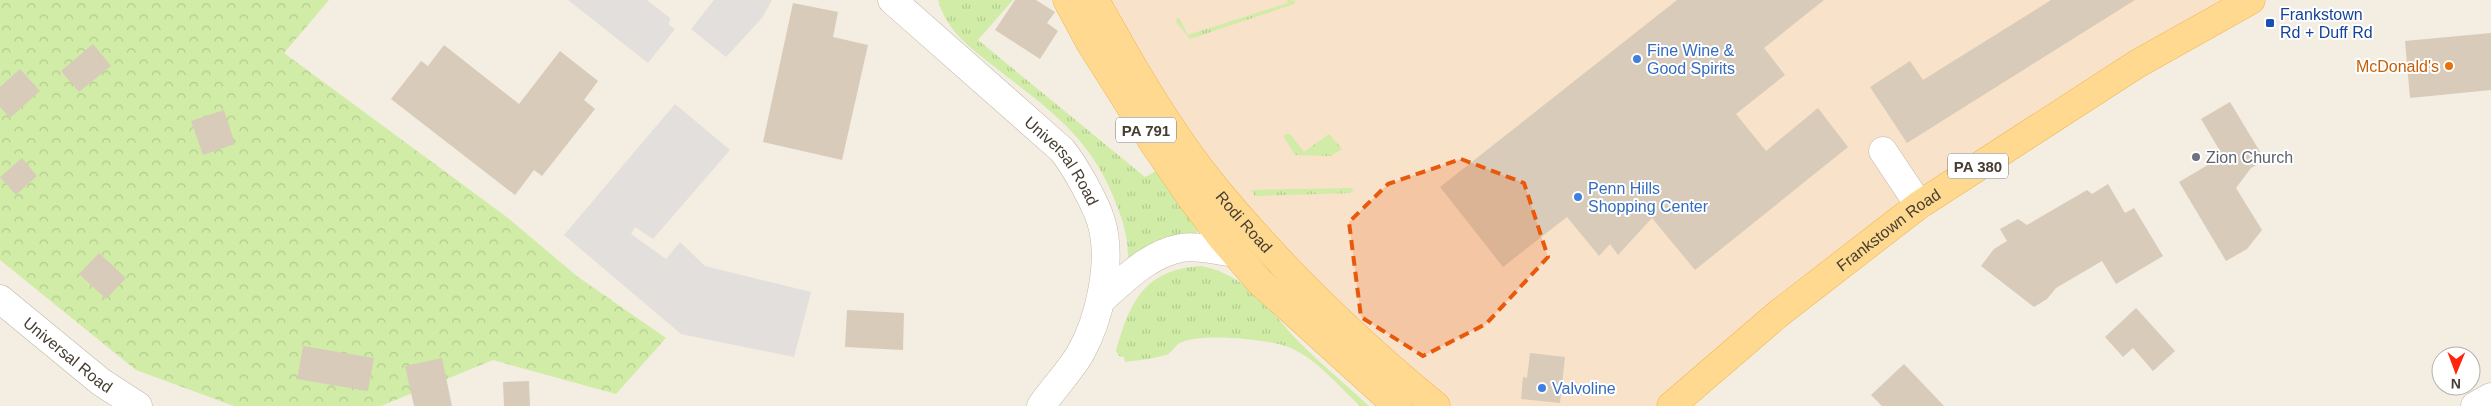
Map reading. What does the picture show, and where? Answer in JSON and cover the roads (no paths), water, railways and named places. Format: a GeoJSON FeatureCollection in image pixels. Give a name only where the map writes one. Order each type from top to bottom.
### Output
{"type":"FeatureCollection","features":[{"type":"Feature","properties":{"kind":"main road","name":"Rodi Road"},"geometry":{"type":"LineString","coordinates":[[1067,0],[1088,41],[1154,144],[1194,202],[1235,253],[1259,281],[1397,406]]}},
{"type":"Feature","properties":{"kind":"main road","name":"Rodi Road"},"geometry":{"type":"LineString","coordinates":[[1095,0],[1131,66],[1171,129],[1215,188],[1344,326],[1436,406]]}},
{"type":"Feature","properties":{"kind":"main road","name":"Frankstown Road"},"geometry":{"type":"LineString","coordinates":[[1671,406],[1778,314],[1919,205],[2137,64],[2251,0]]}},
{"type":"Feature","properties":{"kind":"street","name":"Universal Road"},"geometry":{"type":"LineString","coordinates":[[892,0],[1014,105],[1071,161],[1101,221],[1106,263],[1101,300],[1080,353],[1041,406]]}},
{"type":"Feature","properties":{"kind":"street"},"geometry":{"type":"LineString","coordinates":[[1883,151],[1919,205]]}},
{"type":"Feature","properties":{"kind":"street","name":"Universal Road"},"geometry":{"type":"LineString","coordinates":[[1101,300],[1133,272],[1156,257],[1182,248],[1235,253]]}},
{"type":"Feature","properties":{"kind":"street","name":"Universal Road"},"geometry":{"type":"LineString","coordinates":[[0,299],[101,382],[138,406]]}},
{"type":"Feature","properties":{"kind":"street"},"geometry":{"type":"LineString","coordinates":[[2475,406],[2491,397]]}},
{"type":"Feature","properties":{"kind":"place","name":"Frankstown Rd + Duff Rd"},"geometry":{"type":"Point","coordinates":[2270,23]}},
{"type":"Feature","properties":{"kind":"place","name":"Fine Wine & Good Spirits"},"geometry":{"type":"Point","coordinates":[1637,59]}},
{"type":"Feature","properties":{"kind":"place","name":"McDonald's"},"geometry":{"type":"Point","coordinates":[2449,66]}},
{"type":"Feature","properties":{"kind":"place","name":"Zion Church"},"geometry":{"type":"Point","coordinates":[2196,157]}},
{"type":"Feature","properties":{"kind":"place","name":"Penn Hills Shopping Center"},"geometry":{"type":"Point","coordinates":[1578,197]}},
{"type":"Feature","properties":{"kind":"place","name":"Valvoline"},"geometry":{"type":"Point","coordinates":[1542,388]}}]}
